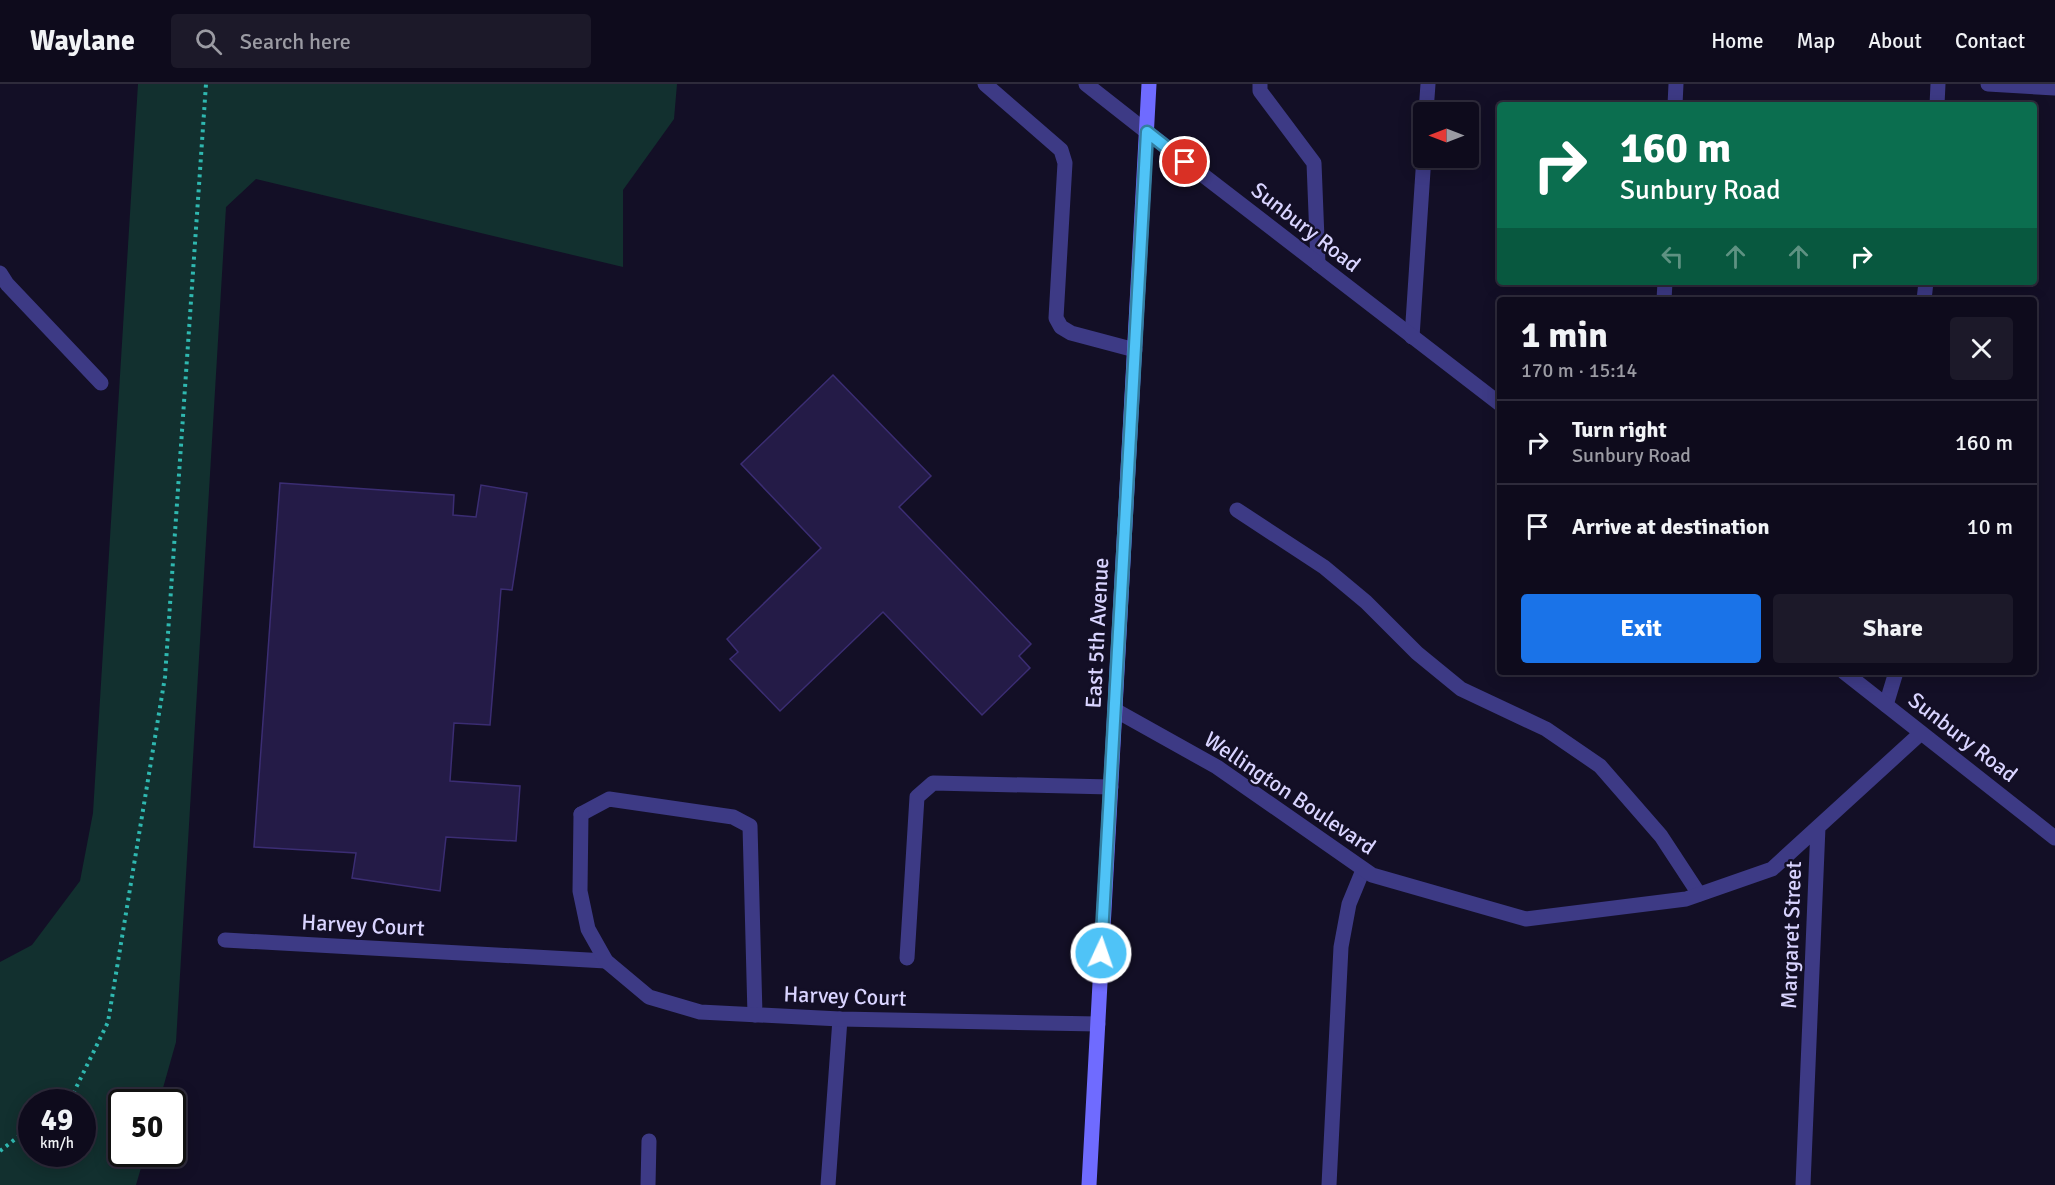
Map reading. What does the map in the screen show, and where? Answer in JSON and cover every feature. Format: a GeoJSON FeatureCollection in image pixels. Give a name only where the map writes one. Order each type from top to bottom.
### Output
{"type":"FeatureCollection","features":[{"type":"Feature","properties":{"kind":"main road","name":"East 5th Avenue"},"geometry":{"type":"LineString","coordinates":[[1089,1185],[1149,84]]}},
{"type":"Feature","properties":{"kind":"street"},"geometry":{"type":"LineString","coordinates":[[985,84],[1061,150],[1065,163],[1056,318],[1060,327],[1071,333],[1135,350]]}},
{"type":"Feature","properties":{"kind":"street","name":"Sunbury Road"},"geometry":{"type":"LineString","coordinates":[[1086,84],[1497,402]]}},
{"type":"Feature","properties":{"kind":"street"},"geometry":{"type":"LineString","coordinates":[[1260,84],[1260,91],[1314,163],[1318,264]]}},
{"type":"Feature","properties":{"kind":"street"},"geometry":{"type":"LineString","coordinates":[[1427,102],[1428,84]]}},
{"type":"Feature","properties":{"kind":"street"},"geometry":{"type":"LineString","coordinates":[[1675,102],[1676,84]]}},
{"type":"Feature","properties":{"kind":"street"},"geometry":{"type":"LineString","coordinates":[[1937,102],[1938,84]]}},
{"type":"Feature","properties":{"kind":"street"},"geometry":{"type":"LineString","coordinates":[[1988,84],[2055,88]]}},
{"type":"Feature","properties":{"kind":"street"},"geometry":{"type":"LineString","coordinates":[[1412,337],[1423,168]]}},
{"type":"Feature","properties":{"kind":"street"},"geometry":{"type":"LineString","coordinates":[[0,273],[7,284],[101,383]]}},
{"type":"Feature","properties":{"kind":"street"},"geometry":{"type":"LineString","coordinates":[[1237,510],[1324,567],[1366,602],[1417,653],[1461,688],[1546,729],[1600,766],[1661,836],[1699,894]]}},
{"type":"Feature","properties":{"kind":"street","name":"Sunbury Road"},"geometry":{"type":"LineString","coordinates":[[1848,675],[2055,838]]}},
{"type":"Feature","properties":{"kind":"street"},"geometry":{"type":"LineString","coordinates":[[1886,705],[1895,675]]}},
{"type":"Feature","properties":{"kind":"street","name":"Wellington Boulevard"},"geometry":{"type":"LineString","coordinates":[[1115,710],[1217,767],[1372,875],[1527,919],[1686,899],[1772,869],[1818,827]]}},
{"type":"Feature","properties":{"kind":"street"},"geometry":{"type":"LineString","coordinates":[[1818,827],[1921,733]]}},
{"type":"Feature","properties":{"kind":"street"},"geometry":{"type":"LineString","coordinates":[[907,958],[917,797],[933,783],[1111,787]]}},
{"type":"Feature","properties":{"kind":"street","name":"Harvey Court"},"geometry":{"type":"LineString","coordinates":[[755,1015],[750,826],[733,817],[609,799],[581,814],[580,891],[588,929],[606,961],[649,997],[700,1012],[755,1015],[840,1019],[1098,1024]]}},
{"type":"Feature","properties":{"kind":"street","name":"Margaret Street"},"geometry":{"type":"LineString","coordinates":[[1803,1185],[1818,827]]}},
{"type":"Feature","properties":{"kind":"street"},"geometry":{"type":"LineString","coordinates":[[1329,1185],[1341,947],[1349,904],[1363,870]]}},
{"type":"Feature","properties":{"kind":"street","name":"Harvey Court"},"geometry":{"type":"LineString","coordinates":[[225,940],[606,961]]}},
{"type":"Feature","properties":{"kind":"street"},"geometry":{"type":"LineString","coordinates":[[828,1185],[840,1019]]}},
{"type":"Feature","properties":{"kind":"street"},"geometry":{"type":"LineString","coordinates":[[648,1185],[649,1142]]}},
{"type":"Feature","properties":{"kind":"path"},"geometry":{"type":"LineString","coordinates":[[75,1089],[108,1022],[165,677],[206,84]]}},
{"type":"Feature","properties":{"kind":"path"},"geometry":{"type":"LineString","coordinates":[[0,1151],[18,1137]]}},
{"type":"Feature","properties":{"kind":"green space"},"geometry":{"type":"Polygon","coordinates":[[[138,84],[677,84],[674,119],[623,190],[623,267],[256,179],[226,207],[176,1042],[163,1089],[108,1089],[108,1167],[141,1167],[136,1185],[0,1185],[0,962],[32,945],[80,881],[93,813],[138,84]]]}},
{"type":"Feature","properties":{"kind":"building"},"geometry":{"type":"Polygon","coordinates":[[[833,375],[931,476],[899,507],[1031,644],[1019,656],[1030,668],[982,715],[883,612],[780,711],[730,659],[738,652],[727,639],[821,548],[741,464],[833,375]]]}},
{"type":"Feature","properties":{"kind":"building"},"geometry":{"type":"Polygon","coordinates":[[[280,483],[454,495],[453,515],[476,517],[481,485],[527,493],[512,590],[501,589],[490,725],[454,723],[450,781],[520,786],[516,841],[446,837],[440,891],[352,878],[356,853],[254,847],[280,483]]]}},
{"type":"Feature","properties":{"kind":"route"},"geometry":{"type":"LineString","coordinates":[[1101,953],[1147,132],[1185,162]]}}]}
